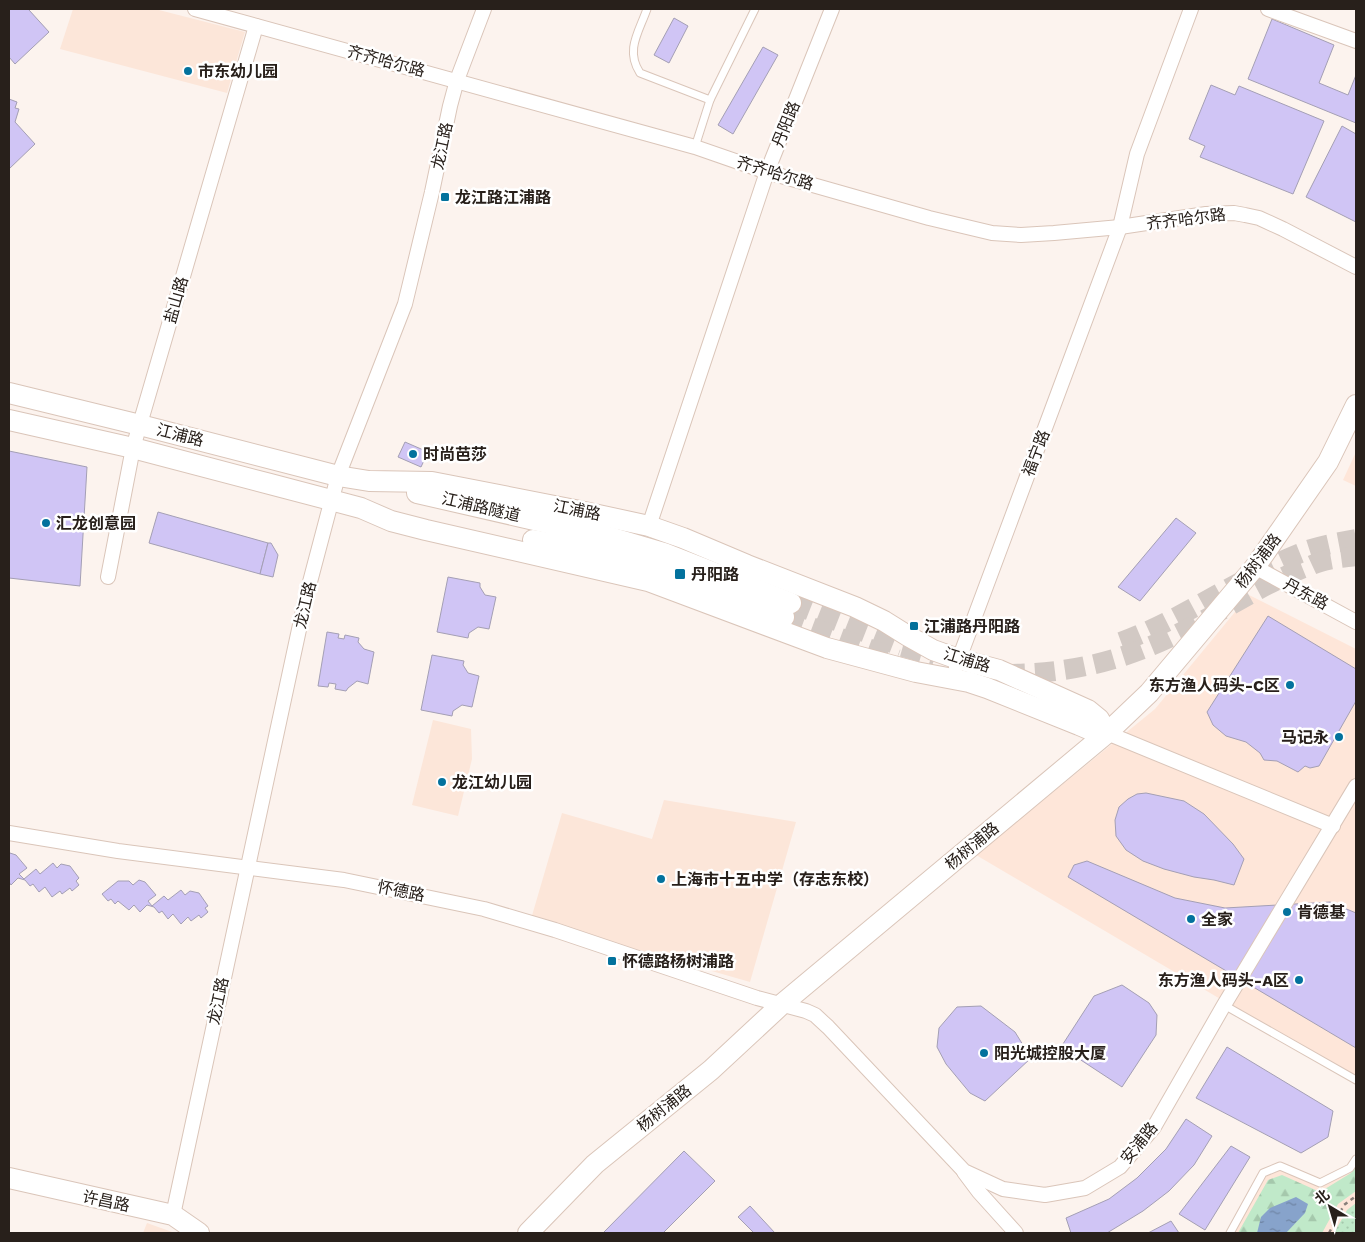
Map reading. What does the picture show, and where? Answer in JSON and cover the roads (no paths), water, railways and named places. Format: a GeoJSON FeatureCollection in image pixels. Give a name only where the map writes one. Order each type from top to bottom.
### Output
{"type":"FeatureCollection","features":[{"type":"Feature","properties":{"kind":"main road","name":"江浦路"},"geometry":{"type":"LineString","coordinates":[[9,394],[140,425],[338,476],[368,482],[432,482],[580,510],[649,526],[856,607],[933,650],[999,670],[1088,710],[1099,720],[1107,733]]}},
{"type":"Feature","properties":{"kind":"main road","name":"杨树浦路"},"geometry":{"type":"LineString","coordinates":[[528,1233],[595,1164],[711,1070],[781,1005],[1107,733],[1149,693],[1255,567],[1328,462],[1356,406]]}},
{"type":"Feature","properties":{"kind":"main road","name":"江浦路"},"geometry":{"type":"LineString","coordinates":[[9,420],[133,448],[361,508],[391,521],[426,530],[648,581],[826,648],[916,672],[987,688],[1093,731],[1107,733]]}},
{"type":"Feature","properties":{"kind":"main road","name":"江浦路隧道"},"geometry":{"type":"LineString","coordinates":[[361,508],[614,555],[788,610],[664,553],[614,538],[368,482]]}},
{"type":"Feature","properties":{"kind":"main road","name":"许昌路"},"geometry":{"type":"LineString","coordinates":[[9,1178],[172,1215],[199,1233]]}},
{"type":"Feature","properties":{"kind":"street","name":"齐齐哈尔路"},"geometry":{"type":"LineString","coordinates":[[195,9],[694,147],[767,172],[929,218],[992,233],[1021,235],[1054,233],[1206,214],[1234,213],[1259,218],[1356,267]]}},
{"type":"Feature","properties":{"kind":"street","name":"龙江路"},"geometry":{"type":"LineString","coordinates":[[172,1215],[306,597],[330,501],[404,304],[417,258],[457,80],[484,9]]}},
{"type":"Feature","properties":{"kind":"street","name":"丹阳路"},"geometry":{"type":"LineString","coordinates":[[649,526],[767,172],[832,9]]}},
{"type":"Feature","properties":{"kind":"street","name":"福宁路"},"geometry":{"type":"LineString","coordinates":[[951,679],[1120,226],[1137,154],[1191,9]]}},
{"type":"Feature","properties":{"kind":"street"},"geometry":{"type":"LineString","coordinates":[[1268,9],[1356,41]]}},
{"type":"Feature","properties":{"kind":"street"},"geometry":{"type":"LineString","coordinates":[[1287,9],[1356,33]]}},
{"type":"Feature","properties":{"kind":"street","name":"盐山路"},"geometry":{"type":"LineString","coordinates":[[108,577],[133,448],[256,26]]}},
{"type":"Feature","properties":{"kind":"street","name":"丹东路"},"geometry":{"type":"LineString","coordinates":[[1255,567],[1356,622]]}},
{"type":"Feature","properties":{"kind":"street","name":"江浦路"},"geometry":{"type":"LineString","coordinates":[[1107,733],[1333,826]]}},
{"type":"Feature","properties":{"kind":"street","name":"安浦路"},"geometry":{"type":"LineString","coordinates":[[781,1005],[806,1011],[820,1019],[964,1171],[1003,1189],[1045,1195],[1084,1188],[1120,1168],[1154,1127],[1224,1005],[1356,786]]}},
{"type":"Feature","properties":{"kind":"street","name":"怀德路"},"geometry":{"type":"LineString","coordinates":[[9,833],[118,851],[344,880],[484,909],[555,930],[781,1005]]}},
{"type":"Feature","properties":{"kind":"street"},"geometry":{"type":"LineString","coordinates":[[964,1171],[979,1192],[1016,1233]]}},
{"type":"Feature","properties":{"kind":"lane"},"geometry":{"type":"LineString","coordinates":[[647,9],[633,46],[634,63],[640,73],[710,100]]}},
{"type":"Feature","properties":{"kind":"lane"},"geometry":{"type":"LineString","coordinates":[[694,147],[710,100],[754,9]]}},
{"type":"Feature","properties":{"kind":"lane"},"geometry":{"type":"LineString","coordinates":[[1224,1005],[1356,1080]]}},
{"type":"Feature","properties":{"kind":"lane"},"geometry":{"type":"LineString","coordinates":[[1230,1233],[1263,1173],[1280,1166],[1320,1183],[1350,1168],[1356,1159]]}},
{"type":"Feature","properties":{"kind":"water"},"geometry":{"type":"Polygon","coordinates":[[[1296,1197],[1308,1204],[1305,1213],[1286,1233],[1257,1233],[1261,1217],[1270,1208],[1296,1197]]]}},
{"type":"Feature","properties":{"kind":"tunnel"},"geometry":{"type":"LineString","coordinates":[[1121,642],[1168,621],[1284,560],[1314,548],[1356,539]]}},
{"type":"Feature","properties":{"kind":"tunnel"},"geometry":{"type":"LineString","coordinates":[[1005,674],[1076,668],[1121,657],[1165,640],[1296,571],[1322,561],[1356,556]]}},
{"type":"Feature","properties":{"kind":"tunnel"},"geometry":{"type":"LineString","coordinates":[[791,603],[900,646],[935,656]]}},
{"type":"Feature","properties":{"kind":"tunnel"},"geometry":{"type":"LineString","coordinates":[[784,617],[897,659]]}},
{"type":"Feature","properties":{"kind":"place","name":"市东幼儿园"},"geometry":{"type":"Point","coordinates":[188,71]}},
{"type":"Feature","properties":{"kind":"place","name":"龙江路江浦路"},"geometry":{"type":"Point","coordinates":[445,197]}},
{"type":"Feature","properties":{"kind":"place","name":"时尚芭莎"},"geometry":{"type":"Point","coordinates":[413,454]}},
{"type":"Feature","properties":{"kind":"place","name":"汇龙创意园"},"geometry":{"type":"Point","coordinates":[46,523]}},
{"type":"Feature","properties":{"kind":"place","name":"丹阳路"},"geometry":{"type":"Point","coordinates":[680,574]}},
{"type":"Feature","properties":{"kind":"place","name":"江浦路丹阳路"},"geometry":{"type":"Point","coordinates":[914,626]}},
{"type":"Feature","properties":{"kind":"place","name":"东方渔人码头-C区"},"geometry":{"type":"Point","coordinates":[1290,685]}},
{"type":"Feature","properties":{"kind":"place","name":"马记永"},"geometry":{"type":"Point","coordinates":[1339,737]}},
{"type":"Feature","properties":{"kind":"place","name":"龙江幼儿园"},"geometry":{"type":"Point","coordinates":[442,782]}},
{"type":"Feature","properties":{"kind":"place","name":"上海市十五中学（存志东校）"},"geometry":{"type":"Point","coordinates":[661,879]}},
{"type":"Feature","properties":{"kind":"place","name":"肯德基"},"geometry":{"type":"Point","coordinates":[1287,912]}},
{"type":"Feature","properties":{"kind":"place","name":"全家"},"geometry":{"type":"Point","coordinates":[1191,919]}},
{"type":"Feature","properties":{"kind":"place","name":"怀德路杨树浦路"},"geometry":{"type":"Point","coordinates":[612,961]}},
{"type":"Feature","properties":{"kind":"place","name":"东方渔人码头-A区"},"geometry":{"type":"Point","coordinates":[1299,980]}},
{"type":"Feature","properties":{"kind":"place","name":"阳光城控股大厦"},"geometry":{"type":"Point","coordinates":[984,1053]}}]}
